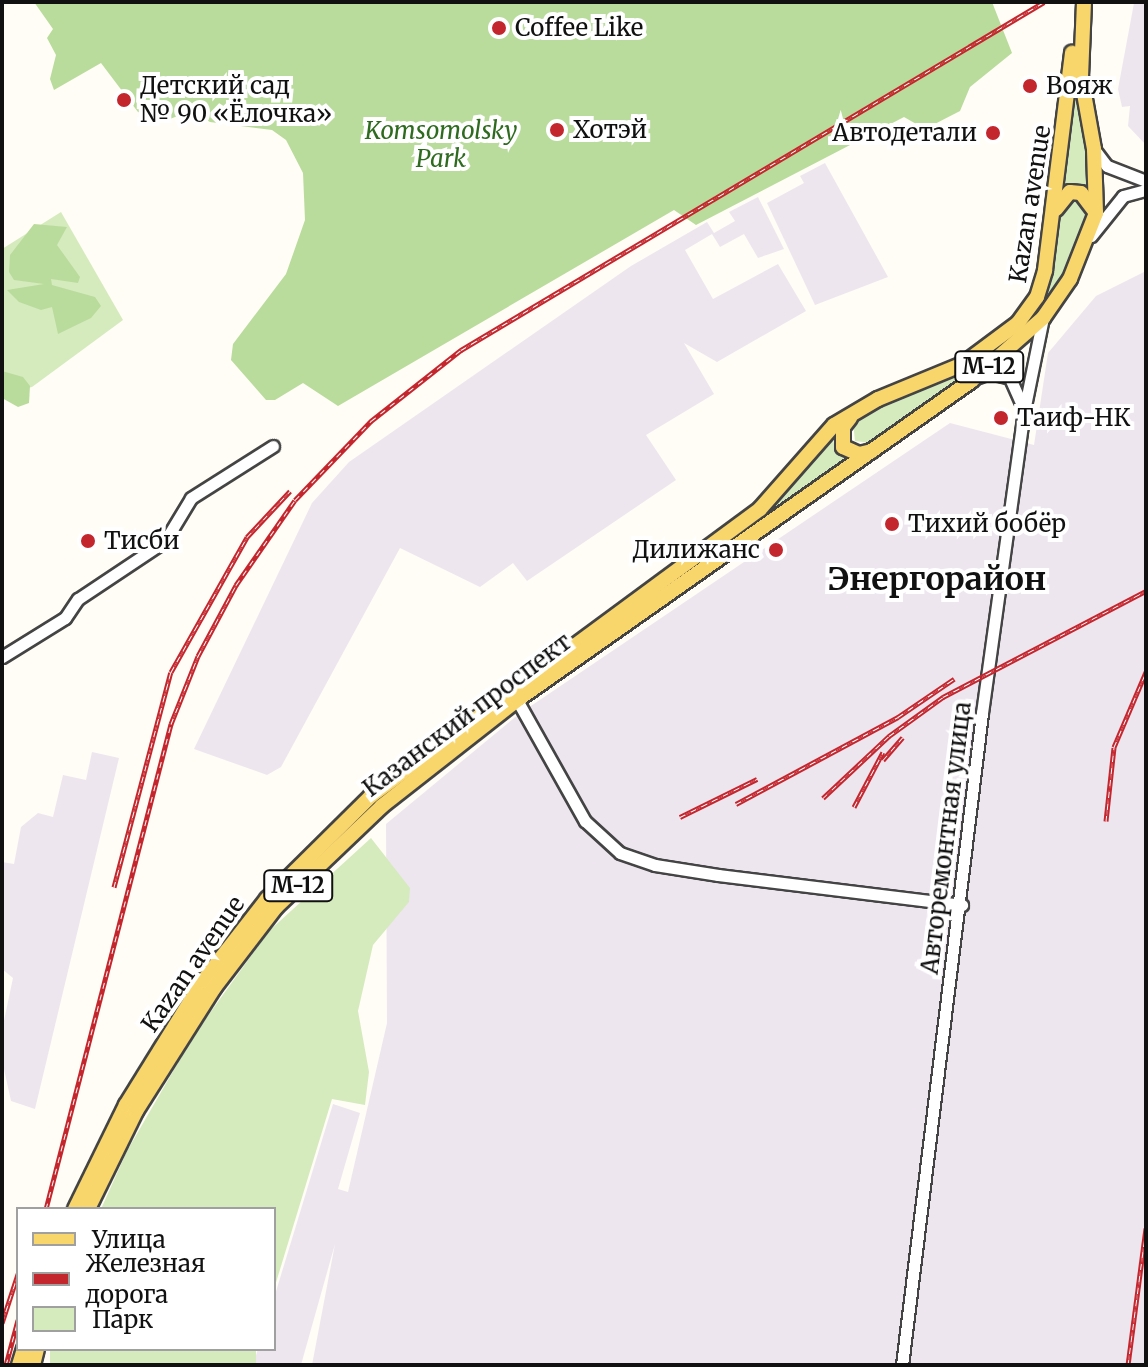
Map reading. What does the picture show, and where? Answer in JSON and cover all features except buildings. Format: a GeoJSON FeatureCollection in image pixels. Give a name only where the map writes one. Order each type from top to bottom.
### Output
{"type":"FeatureCollection","features":[{"type":"Feature","properties":{"kind":"main road","name":"Kazan avenue"},"geometry":{"type":"LineString","coordinates":[[429,757],[760,509],[819,438],[856,412],[963,364],[1018,323],[1041,285],[1056,210],[1076,2]]}},
{"type":"Feature","properties":{"kind":"main road","name":"Kazan avenue"},"geometry":{"type":"LineString","coordinates":[[875,450],[971,381],[1043,318],[1086,243],[1096,213],[1094,149],[1081,77],[1084,2]]}},
{"type":"Feature","properties":{"kind":"main road"},"geometry":{"type":"LineString","coordinates":[[1056,210],[1061,198],[1081,193],[1096,213]]}},
{"type":"Feature","properties":{"kind":"main road"},"geometry":{"type":"LineString","coordinates":[[856,412],[843,427],[843,447],[859,454],[875,450]]}},
{"type":"Feature","properties":{"kind":"main road","name":"Казанский проспект"},"geometry":{"type":"LineString","coordinates":[[89,1207],[164,1064],[253,934],[401,779],[875,450]]}},
{"type":"Feature","properties":{"kind":"main road","name":"Kazan avenue"},"geometry":{"type":"LineString","coordinates":[[76,1207],[126,1105],[211,970],[267,899],[401,779]]}},
{"type":"Feature","properties":{"kind":"street"},"geometry":{"type":"LineString","coordinates":[[1094,149],[1107,166],[1146,181]]}},
{"type":"Feature","properties":{"kind":"street"},"geometry":{"type":"LineString","coordinates":[[1086,243],[1123,196],[1146,190]]}},
{"type":"Feature","properties":{"kind":"street","name":"Авторемонтная улица"},"geometry":{"type":"LineString","coordinates":[[902,1365],[962,905],[982,713],[1024,411],[1043,318]]}},
{"type":"Feature","properties":{"kind":"street"},"geometry":{"type":"LineString","coordinates":[[971,381],[989,373],[1010,378],[1024,411]]}},
{"type":"Feature","properties":{"kind":"street"},"geometry":{"type":"LineString","coordinates":[[2,657],[65,618],[78,599],[165,541],[191,498],[273,446]]}},
{"type":"Feature","properties":{"kind":"street"},"geometry":{"type":"LineString","coordinates":[[517,700],[585,821],[620,853],[718,875],[962,905]]}},
{"type":"Feature","properties":{"kind":"shaded area"},"geometry":{"type":"Polygon","coordinates":[[[1146,2],[1146,145],[1128,126],[1130,106],[1122,107],[1118,89],[1134,3],[1146,2]]]}},
{"type":"Feature","properties":{"kind":"shaded area"},"geometry":{"type":"Polygon","coordinates":[[[825,163],[888,277],[815,305],[767,203],[804,183],[800,176],[825,163]]]}},
{"type":"Feature","properties":{"kind":"shaded area"},"geometry":{"type":"Polygon","coordinates":[[[758,197],[784,249],[758,258],[744,234],[720,247],[712,234],[685,250],[713,299],[778,264],[806,311],[717,362],[684,343],[714,394],[646,435],[676,480],[527,581],[513,563],[480,587],[400,548],[281,767],[267,775],[194,749],[312,503],[349,462],[631,266],[707,222],[714,233],[735,221],[729,212],[758,197]]]}},
{"type":"Feature","properties":{"kind":"shaded area"},"geometry":{"type":"Polygon","coordinates":[[[1146,271],[1146,1365],[312,1365],[335,1244],[301,1365],[253,1365],[257,1351],[276,1351],[276,1291],[333,1104],[360,1113],[338,1189],[348,1192],[387,1023],[386,824],[519,714],[950,423],[1034,445],[1048,353],[1096,296],[1146,271]]]}},
{"type":"Feature","properties":{"kind":"shaded area"},"geometry":{"type":"Polygon","coordinates":[[[92,752],[119,758],[35,1109],[11,1101],[2,1060],[2,1030],[13,978],[2,969],[2,862],[14,864],[21,827],[38,813],[53,817],[63,775],[86,780],[92,752]]]}},
{"type":"Feature","properties":{"kind":"green space","name":"Komsomolsky Park"},"geometry":{"type":"Polygon","coordinates":[[[34,2],[992,2],[1012,53],[970,87],[960,111],[925,129],[904,117],[696,225],[674,210],[338,406],[303,383],[275,400],[266,400],[231,360],[233,344],[286,274],[305,220],[303,173],[286,140],[272,130],[210,122],[190,111],[165,121],[138,112],[101,63],[54,90],[50,79],[56,55],[47,38],[53,29],[34,2]]]}},
{"type":"Feature","properties":{"kind":"green space"},"geometry":{"type":"Polygon","coordinates":[[[1074,76],[1089,146],[1088,190],[1074,184],[1062,189],[1074,76]]]}},
{"type":"Feature","properties":{"kind":"green space"},"geometry":{"type":"Polygon","coordinates":[[[1079,199],[1087,211],[1083,231],[1072,263],[1049,305],[1004,350],[871,443],[855,441],[853,422],[870,408],[970,366],[1030,320],[1048,287],[1060,212],[1067,201],[1079,199]]]}},
{"type":"Feature","properties":{"kind":"green space"},"geometry":{"type":"Polygon","coordinates":[[[61,212],[123,320],[32,387],[2,394],[2,249],[61,212]]]}},
{"type":"Feature","properties":{"kind":"green space"},"geometry":{"type":"Polygon","coordinates":[[[34,224],[67,227],[57,245],[80,277],[78,283],[51,279],[52,285],[95,297],[101,306],[91,318],[58,334],[52,307],[41,310],[19,302],[7,290],[44,284],[14,280],[9,272],[10,255],[34,224]]]}},
{"type":"Feature","properties":{"kind":"green space"},"geometry":{"type":"Polygon","coordinates":[[[2,371],[23,377],[30,386],[29,403],[18,407],[2,398],[2,371]]]}},
{"type":"Feature","properties":{"kind":"green space"},"geometry":{"type":"Polygon","coordinates":[[[832,435],[835,448],[851,460],[737,537],[832,435]]]}},
{"type":"Feature","properties":{"kind":"green space"},"geometry":{"type":"Polygon","coordinates":[[[371,838],[410,888],[409,902],[373,945],[358,1011],[369,1072],[365,1105],[332,1099],[276,1282],[276,1207],[102,1207],[127,1151],[194,1035],[269,931],[371,838]]]}},
{"type":"Feature","properties":{"kind":"green space"},"geometry":{"type":"Polygon","coordinates":[[[50,1351],[256,1351],[256,1365],[50,1365],[50,1351]]]}},
{"type":"Feature","properties":{"kind":"railway"},"geometry":{"type":"LineString","coordinates":[[47,1207],[171,724],[198,656],[236,585],[295,500],[371,421],[461,350],[1044,2]]}},
{"type":"Feature","properties":{"kind":"railway"},"geometry":{"type":"LineString","coordinates":[[114,887],[171,672],[247,537],[290,491]]}},
{"type":"Feature","properties":{"kind":"railway"},"geometry":{"type":"LineString","coordinates":[[823,798],[889,736],[943,697],[1146,591]]}},
{"type":"Feature","properties":{"kind":"railway"},"geometry":{"type":"LineString","coordinates":[[1106,821],[1114,747],[1146,672]]}},
{"type":"Feature","properties":{"kind":"railway"},"geometry":{"type":"LineString","coordinates":[[736,804],[898,717],[954,679]]}},
{"type":"Feature","properties":{"kind":"railway"},"geometry":{"type":"LineString","coordinates":[[883,760],[903,737]]}},
{"type":"Feature","properties":{"kind":"railway"},"geometry":{"type":"LineString","coordinates":[[854,807],[883,752]]}},
{"type":"Feature","properties":{"kind":"railway"},"geometry":{"type":"LineString","coordinates":[[680,817],[757,779]]}},
{"type":"Feature","properties":{"kind":"railway"},"geometry":{"type":"LineString","coordinates":[[1128,1365],[1146,1228]]}},
{"type":"Feature","properties":{"kind":"railway"},"geometry":{"type":"LineString","coordinates":[[2,1323],[16,1280]]}},
{"type":"Feature","properties":{"kind":"railway"},"geometry":{"type":"LineString","coordinates":[[6,1365],[16,1328]]}},
{"type":"Feature","properties":{"kind":"place","name":"Coffee Like"},"geometry":{"type":"Point","coordinates":[499,28]}},
{"type":"Feature","properties":{"kind":"place","name":"Вояж"},"geometry":{"type":"Point","coordinates":[1030,86]}},
{"type":"Feature","properties":{"kind":"place","name":"Детский сад № 90 «Ёлочка»"},"geometry":{"type":"Point","coordinates":[124,100]}},
{"type":"Feature","properties":{"kind":"place","name":"Хотэй"},"geometry":{"type":"Point","coordinates":[557,130]}},
{"type":"Feature","properties":{"kind":"place","name":"Автодетали"},"geometry":{"type":"Point","coordinates":[993,133]}},
{"type":"Feature","properties":{"kind":"place","name":"Таиф-НК"},"geometry":{"type":"Point","coordinates":[1001,418]}},
{"type":"Feature","properties":{"kind":"place","name":"Тихий бобёр"},"geometry":{"type":"Point","coordinates":[892,524]}},
{"type":"Feature","properties":{"kind":"place","name":"Тисби"},"geometry":{"type":"Point","coordinates":[88,541]}},
{"type":"Feature","properties":{"kind":"place","name":"Дилижанс"},"geometry":{"type":"Point","coordinates":[776,550]}},
{"type":"Feature","properties":{"kind":"district","name":"Энергорайон"},"geometry":{"type":"Point","coordinates":[937,579]}}]}
